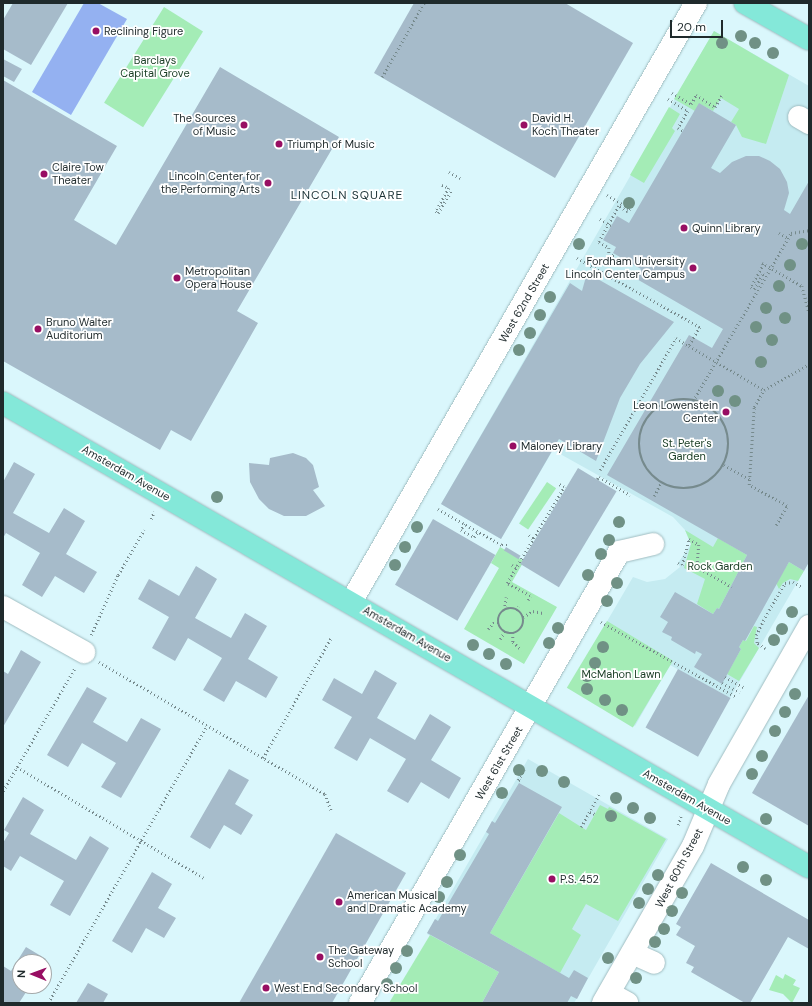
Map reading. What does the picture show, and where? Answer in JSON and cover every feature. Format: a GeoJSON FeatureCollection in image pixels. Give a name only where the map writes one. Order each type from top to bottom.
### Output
{"type":"FeatureCollection","features":[{"type":"Feature","properties":{"kind":"main road"},"geometry":{"type":"LineString","coordinates":[[746,3],[809,39]]}},
{"type":"Feature","properties":{"kind":"main road","name":"Amsterdam Avenue"},"geometry":{"type":"LineString","coordinates":[[3,403],[809,867]]}},
{"type":"Feature","properties":{"kind":"street","name":"West 62nd Street"},"geometry":{"type":"LineString","coordinates":[[351,602],[696,3]]}},
{"type":"Feature","properties":{"kind":"street","name":"West 61st Street"},"geometry":{"type":"LineString","coordinates":[[360,1003],[620,552],[653,544]]}},
{"type":"Feature","properties":{"kind":"street"},"geometry":{"type":"LineString","coordinates":[[3,607],[84,652]]}},
{"type":"Feature","properties":{"kind":"street","name":"West 60th Street"},"geometry":{"type":"LineString","coordinates":[[613,1000],[632,953],[693,846],[719,784],[809,626]]}},
{"type":"Feature","properties":{"kind":"street"},"geometry":{"type":"LineString","coordinates":[[632,953],[654,963]]}},
{"type":"Feature","properties":{"kind":"path"},"geometry":{"type":"LineString","coordinates":[[382,77],[424,3]]}},
{"type":"Feature","properties":{"kind":"path"},"geometry":{"type":"LineString","coordinates":[[672,92],[692,104],[696,95],[715,107],[721,96]]}},
{"type":"Feature","properties":{"kind":"path"},"geometry":{"type":"LineString","coordinates":[[668,99],[688,111],[678,128],[683,131]]}},
{"type":"Feature","properties":{"kind":"path"},"geometry":{"type":"LineString","coordinates":[[449,172],[460,178]]}},
{"type":"Feature","properties":{"kind":"path"},"geometry":{"type":"LineString","coordinates":[[442,184],[449,188],[436,211],[438,213],[452,190]]}},
{"type":"Feature","properties":{"kind":"path"},"geometry":{"type":"LineString","coordinates":[[606,194],[630,208],[628,212],[619,206],[610,225],[599,242],[609,248],[609,256],[615,254]]}},
{"type":"Feature","properties":{"kind":"path"},"geometry":{"type":"LineString","coordinates":[[600,219],[610,225]]}},
{"type":"Feature","properties":{"kind":"path"},"geometry":{"type":"LineString","coordinates":[[693,401],[791,232],[809,230]]}},
{"type":"Feature","properties":{"kind":"path"},"geometry":{"type":"LineString","coordinates":[[779,233],[788,238]]}},
{"type":"Feature","properties":{"kind":"path"},"geometry":{"type":"LineString","coordinates":[[577,258],[700,327],[689,346]]}},
{"type":"Feature","properties":{"kind":"path"},"geometry":{"type":"LineString","coordinates":[[766,276],[763,274],[754,289],[751,287],[763,263],[802,286],[809,312]]}},
{"type":"Feature","properties":{"kind":"path"},"geometry":{"type":"LineString","coordinates":[[600,470],[676,338],[764,390]]}},
{"type":"Feature","properties":{"kind":"path"},"geometry":{"type":"LineString","coordinates":[[776,525],[787,506],[749,485],[751,480],[754,407],[764,390],[809,364]]}},
{"type":"Feature","properties":{"kind":"path"},"geometry":{"type":"LineString","coordinates":[[675,400],[693,401],[709,407],[723,423],[729,444],[724,465],[715,477],[696,488],[682,490],[660,483],[642,462],[639,441],[642,427],[650,415],[661,406],[675,400]]}},
{"type":"Feature","properties":{"kind":"path"},"geometry":{"type":"LineString","coordinates":[[724,465],[751,480]]}},
{"type":"Feature","properties":{"kind":"path"},"geometry":{"type":"LineString","coordinates":[[597,479],[598,477],[630,495]]}},
{"type":"Feature","properties":{"kind":"path"},"geometry":{"type":"LineString","coordinates":[[654,496],[660,483]]}},
{"type":"Feature","properties":{"kind":"path"},"geometry":{"type":"LineString","coordinates":[[528,600],[530,596],[507,583],[538,534],[564,487],[558,484]]}},
{"type":"Feature","properties":{"kind":"path"},"geometry":{"type":"LineString","coordinates":[[438,509],[502,545],[510,545]]}},
{"type":"Feature","properties":{"kind":"path"},"geometry":{"type":"LineString","coordinates":[[465,524],[461,530],[474,537],[478,531]]}},
{"type":"Feature","properties":{"kind":"path"},"geometry":{"type":"LineString","coordinates":[[529,535],[534,539]]}},
{"type":"Feature","properties":{"kind":"path"},"geometry":{"type":"LineString","coordinates":[[678,563],[682,565],[689,539],[699,545],[697,567],[732,587]]}},
{"type":"Feature","properties":{"kind":"path"},"geometry":{"type":"LineString","coordinates":[[512,565],[517,568]]}},
{"type":"Feature","properties":{"kind":"path"},"geometry":{"type":"LineString","coordinates":[[765,649],[757,643],[756,635],[775,599],[785,583],[793,582],[801,586]]}},
{"type":"Feature","properties":{"kind":"path"},"geometry":{"type":"LineString","coordinates":[[504,610],[506,597]]}},
{"type":"Feature","properties":{"kind":"path"},"geometry":{"type":"LineString","coordinates":[[516,610],[518,606]]}},
{"type":"Feature","properties":{"kind":"path"},"geometry":{"type":"LineString","coordinates":[[504,610],[516,610],[523,617],[524,629],[513,633],[505,631],[498,623],[499,614],[504,610]]}},
{"type":"Feature","properties":{"kind":"path"},"geometry":{"type":"LineString","coordinates":[[523,617],[538,610],[542,613]]}},
{"type":"Feature","properties":{"kind":"path"},"geometry":{"type":"LineString","coordinates":[[600,622],[737,697]]}},
{"type":"Feature","properties":{"kind":"path"},"geometry":{"type":"LineString","coordinates":[[488,629],[493,623],[498,623]]}},
{"type":"Feature","properties":{"kind":"path"},"geometry":{"type":"LineString","coordinates":[[500,639],[505,631]]}},
{"type":"Feature","properties":{"kind":"path"},"geometry":{"type":"LineString","coordinates":[[513,633],[513,642],[522,650]]}},
{"type":"Feature","properties":{"kind":"path"},"geometry":{"type":"LineString","coordinates":[[263,758],[331,638]]}},
{"type":"Feature","properties":{"kind":"path"},"geometry":{"type":"LineString","coordinates":[[84,652],[325,794],[332,812]]}},
{"type":"Feature","properties":{"kind":"path"},"geometry":{"type":"LineString","coordinates":[[725,677],[743,687]]}},
{"type":"Feature","properties":{"kind":"path"},"geometry":{"type":"LineString","coordinates":[[723,683],[740,692]]}},
{"type":"Feature","properties":{"kind":"path"},"geometry":{"type":"LineString","coordinates":[[48,1003],[207,725]]}},
{"type":"Feature","properties":{"kind":"path"},"geometry":{"type":"LineString","coordinates":[[17,767],[204,878]]}},
{"type":"Feature","properties":{"kind":"path"},"geometry":{"type":"LineString","coordinates":[[520,781],[518,780],[524,770]]}},
{"type":"Feature","properties":{"kind":"path"},"geometry":{"type":"LineString","coordinates":[[581,827],[599,795]]}},
{"type":"Feature","properties":{"kind":"path"},"geometry":{"type":"LineString","coordinates":[[590,812],[595,814]]}},
{"type":"Feature","properties":{"kind":"shaded area","name":"Fordham University Lincoln Center Campus"},"geometry":{"type":"Polygon","coordinates":[[[714,31],[809,86],[809,562],[730,698],[670,665],[635,726],[568,688],[633,577],[647,582],[665,579],[680,567],[678,563],[691,544],[685,530],[673,517],[553,450],[501,539],[441,504],[714,31]]]}},
{"type":"Feature","properties":{"kind":"shaded area","name":"P.S. 452"},"geometry":{"type":"Polygon","coordinates":[[[528,759],[668,839],[574,1003],[512,1003],[489,990],[499,972],[427,934],[528,759]]]}},
{"type":"Feature","properties":{"kind":"green space","name":"Barclays Capital Grove"},"geometry":{"type":"Polygon","coordinates":[[[164,7],[203,31],[143,127],[104,103],[164,7]]]}},
{"type":"Feature","properties":{"kind":"green space"},"geometry":{"type":"Polygon","coordinates":[[[714,31],[789,75],[766,144],[742,137],[736,125],[731,122],[739,109],[721,98],[713,111],[700,104],[695,111],[674,99],[714,31]]]}},
{"type":"Feature","properties":{"kind":"green space"},"geometry":{"type":"Polygon","coordinates":[[[669,107],[680,114],[672,128],[675,131],[644,183],[630,175],[669,107]]]}},
{"type":"Feature","properties":{"kind":"green space"},"geometry":{"type":"Polygon","coordinates":[[[547,482],[556,488],[528,530],[519,523],[547,482]]]}},
{"type":"Feature","properties":{"kind":"green space","name":"Rock Garden"},"geometry":{"type":"Polygon","coordinates":[[[685,530],[713,547],[718,538],[747,555],[719,609],[717,608],[713,614],[697,604],[705,579],[684,568],[691,544],[685,530]]]}},
{"type":"Feature","properties":{"kind":"green space"},"geometry":{"type":"Polygon","coordinates":[[[500,547],[524,561],[512,582],[557,607],[524,664],[464,629],[499,568],[491,563],[500,547]]]}},
{"type":"Feature","properties":{"kind":"green space"},"geometry":{"type":"Polygon","coordinates":[[[789,562],[804,571],[798,581],[790,579],[783,583],[779,589],[776,583],[789,562]]]}},
{"type":"Feature","properties":{"kind":"green space","name":"McMahon Lawn"},"geometry":{"type":"Polygon","coordinates":[[[607,621],[673,661],[633,728],[567,688],[607,621]]]}},
{"type":"Feature","properties":{"kind":"green space"},"geometry":{"type":"Polygon","coordinates":[[[754,626],[757,627],[754,643],[759,648],[739,681],[727,674],[741,649],[739,647],[743,640],[746,641],[754,626]]]}},
{"type":"Feature","properties":{"kind":"green space"},"geometry":{"type":"Polygon","coordinates":[[[600,805],[608,809],[609,807],[666,839],[618,921],[586,904],[572,929],[581,935],[560,973],[490,933],[559,813],[586,830],[600,805]]]}},
{"type":"Feature","properties":{"kind":"green space"},"geometry":{"type":"Polygon","coordinates":[[[430,935],[499,972],[482,1003],[389,1003],[430,935]]]}},
{"type":"Feature","properties":{"kind":"green space"},"geometry":{"type":"Polygon","coordinates":[[[785,974],[796,980],[793,985],[800,988],[792,1003],[783,994],[769,990],[776,975],[783,979],[785,974]]]}},
{"type":"Feature","properties":{"kind":"water"},"geometry":{"type":"Polygon","coordinates":[[[84,3],[98,3],[127,19],[71,115],[32,92],[84,3]]]}},
{"type":"Feature","properties":{"kind":"building"},"geometry":{"type":"Polygon","coordinates":[[[13,3],[68,3],[31,65],[3,49],[3,20],[13,3]]]}},
{"type":"Feature","properties":{"kind":"building","name":"David H. Koch Theater"},"geometry":{"type":"Polygon","coordinates":[[[414,3],[565,3],[633,43],[555,178],[374,73],[414,3]]]}},
{"type":"Feature","properties":{"kind":"building"},"geometry":{"type":"Polygon","coordinates":[[[3,59],[22,69],[14,82],[3,76],[3,59]]]}},
{"type":"Feature","properties":{"kind":"building","name":"Metropolitan Opera House"},"geometry":{"type":"Polygon","coordinates":[[[220,67],[339,137],[237,311],[258,323],[191,441],[171,430],[160,450],[3,361],[3,80],[117,146],[74,220],[116,245],[220,67]]]}},
{"type":"Feature","properties":{"kind":"building"},"geometry":{"type":"Polygon","coordinates":[[[699,103],[736,125],[711,168],[720,173],[732,162],[746,156],[759,156],[770,161],[780,169],[787,182],[789,193],[784,210],[790,214],[809,181],[809,562],[804,571],[789,562],[745,641],[743,640],[739,647],[741,649],[722,684],[694,667],[702,654],[696,651],[695,654],[671,640],[672,637],[662,632],[668,622],[660,617],[675,592],[713,614],[717,608],[719,609],[747,555],[607,475],[689,335],[712,348],[723,329],[635,278],[641,269],[613,253],[616,247],[603,240],[617,216],[629,223],[699,103]]]}},
{"type":"Feature","properties":{"kind":"building"},"geometry":{"type":"Polygon","coordinates":[[[587,273],[674,322],[640,364],[620,398],[596,461],[559,439],[501,539],[441,504],[570,283],[582,291],[587,273]]]}},
{"type":"Feature","properties":{"kind":"building"},"geometry":{"type":"Polygon","coordinates":[[[293,453],[306,458],[313,465],[319,487],[313,490],[325,506],[306,516],[284,516],[269,509],[259,499],[250,482],[249,463],[269,465],[270,458],[293,453]]]}},
{"type":"Feature","properties":{"kind":"building"},"geometry":{"type":"Polygon","coordinates":[[[14,462],[35,474],[13,513],[49,533],[64,508],[85,521],[66,554],[97,572],[84,593],[55,576],[42,597],[22,585],[40,553],[6,533],[3,538],[3,482],[14,462]]]}},
{"type":"Feature","properties":{"kind":"building"},"geometry":{"type":"Polygon","coordinates":[[[578,468],[617,491],[559,587],[520,564],[578,468]]]}},
{"type":"Feature","properties":{"kind":"building"},"geometry":{"type":"Polygon","coordinates":[[[433,519],[495,555],[457,621],[395,585],[433,519]]]}},
{"type":"Feature","properties":{"kind":"building"},"geometry":{"type":"Polygon","coordinates":[[[506,547],[521,556],[519,559],[504,550],[506,547]]]}},
{"type":"Feature","properties":{"kind":"building"},"geometry":{"type":"Polygon","coordinates":[[[196,566],[217,579],[195,618],[231,638],[245,613],[267,626],[248,659],[278,677],[266,698],[236,681],[224,702],[203,690],[222,658],[188,638],[175,661],[152,648],[169,617],[138,599],[149,579],[179,596],[196,566]]]}},
{"type":"Feature","properties":{"kind":"building"},"geometry":{"type":"Polygon","coordinates":[[[21,650],[41,662],[3,727],[3,671],[8,674],[21,650]]]}},
{"type":"Feature","properties":{"kind":"building"},"geometry":{"type":"Polygon","coordinates":[[[678,669],[730,698],[698,757],[646,728],[678,669]]]}},
{"type":"Feature","properties":{"kind":"building"},"geometry":{"type":"Polygon","coordinates":[[[375,670],[397,683],[377,718],[415,740],[430,714],[451,727],[431,760],[461,778],[449,799],[421,782],[408,803],[387,791],[406,759],[370,738],[357,761],[334,748],[352,717],[322,700],[334,678],[362,694],[375,670]]]}},
{"type":"Feature","properties":{"kind":"building"},"geometry":{"type":"Polygon","coordinates":[[[87,687],[107,698],[93,722],[127,742],[141,718],[161,729],[121,798],[101,787],[116,763],[82,743],[68,767],[47,755],[87,687]]]}},
{"type":"Feature","properties":{"kind":"building"},"geometry":{"type":"Polygon","coordinates":[[[809,695],[809,826],[752,793],[809,695]]]}},
{"type":"Feature","properties":{"kind":"building"},"geometry":{"type":"Polygon","coordinates":[[[229,769],[249,780],[235,804],[253,815],[241,835],[224,825],[210,849],[190,837],[229,769]]]}},
{"type":"Feature","properties":{"kind":"building"},"geometry":{"type":"Polygon","coordinates":[[[519,783],[562,807],[490,933],[569,978],[574,970],[588,978],[577,999],[571,996],[567,1003],[482,1003],[499,972],[427,933],[435,919],[438,921],[489,834],[486,832],[492,821],[495,823],[519,783]]]}},
{"type":"Feature","properties":{"kind":"building"},"geometry":{"type":"Polygon","coordinates":[[[23,797],[44,810],[30,834],[76,860],[90,836],[109,848],[70,916],[50,905],[64,881],[20,856],[11,871],[3,866],[3,843],[9,833],[4,830],[23,797]]]}},
{"type":"Feature","properties":{"kind":"building"},"geometry":{"type":"Polygon","coordinates":[[[336,833],[406,873],[332,1003],[239,1003],[336,833]]]}},
{"type":"Feature","properties":{"kind":"building"},"geometry":{"type":"Polygon","coordinates":[[[711,863],[809,920],[809,949],[788,937],[750,1003],[745,1003],[691,972],[694,967],[686,963],[695,946],[676,935],[681,927],[676,924],[711,863]]]}},
{"type":"Feature","properties":{"kind":"building"},"geometry":{"type":"Polygon","coordinates":[[[152,872],[172,884],[158,908],[176,918],[164,938],[146,928],[132,953],[112,941],[152,872]]]}},
{"type":"Feature","properties":{"kind":"building"},"geometry":{"type":"Polygon","coordinates":[[[26,947],[38,954],[22,954],[26,947]]]}},
{"type":"Feature","properties":{"kind":"building"},"geometry":{"type":"Polygon","coordinates":[[[3,966],[11,971],[12,969],[12,994],[25,994],[19,1003],[3,1003],[3,966]]]}},
{"type":"Feature","properties":{"kind":"building"},"geometry":{"type":"Polygon","coordinates":[[[88,983],[108,994],[103,1003],[76,1003],[88,983]]]}},
{"type":"Feature","properties":{"kind":"place","name":"Reclining Figure"},"geometry":{"type":"Point","coordinates":[96,31]}},
{"type":"Feature","properties":{"kind":"place","name":"The Sources of Music"},"geometry":{"type":"Point","coordinates":[244,125]}},
{"type":"Feature","properties":{"kind":"place","name":"David H. Koch Theater"},"geometry":{"type":"Point","coordinates":[524,125]}},
{"type":"Feature","properties":{"kind":"place","name":"Triumph of Music"},"geometry":{"type":"Point","coordinates":[279,144]}},
{"type":"Feature","properties":{"kind":"place","name":"Claire Tow Theater"},"geometry":{"type":"Point","coordinates":[44,174]}},
{"type":"Feature","properties":{"kind":"place","name":"Lincoln Center for the Performing Arts"},"geometry":{"type":"Point","coordinates":[268,183]}},
{"type":"Feature","properties":{"kind":"place","name":"Quinn Library"},"geometry":{"type":"Point","coordinates":[684,228]}},
{"type":"Feature","properties":{"kind":"place","name":"Fordham University Lincoln Center Campus"},"geometry":{"type":"Point","coordinates":[693,268]}},
{"type":"Feature","properties":{"kind":"place","name":"Metropolitan Opera House"},"geometry":{"type":"Point","coordinates":[177,278]}},
{"type":"Feature","properties":{"kind":"place","name":"Bruno Walter Auditorium"},"geometry":{"type":"Point","coordinates":[38,329]}},
{"type":"Feature","properties":{"kind":"place","name":"Leon Lowenstein Center"},"geometry":{"type":"Point","coordinates":[726,412]}},
{"type":"Feature","properties":{"kind":"place","name":"Maloney Library"},"geometry":{"type":"Point","coordinates":[513,446]}},
{"type":"Feature","properties":{"kind":"place","name":"P.S. 452"},"geometry":{"type":"Point","coordinates":[552,879]}},
{"type":"Feature","properties":{"kind":"place","name":"American Musical and Dramatic Academy"},"geometry":{"type":"Point","coordinates":[339,902]}},
{"type":"Feature","properties":{"kind":"place","name":"The Gateway School"},"geometry":{"type":"Point","coordinates":[320,957]}},
{"type":"Feature","properties":{"kind":"place","name":"West End Secondary School"},"geometry":{"type":"Point","coordinates":[266,988]}},
{"type":"Feature","properties":{"kind":"district","name":"LINCOLN SQUARE"},"geometry":{"type":"Point","coordinates":[347,196]}},
{"type":"Feature","properties":{"kind":"park label","name":"St. Peter's Garden"},"geometry":{"type":"Point","coordinates":[687,450]}}]}
